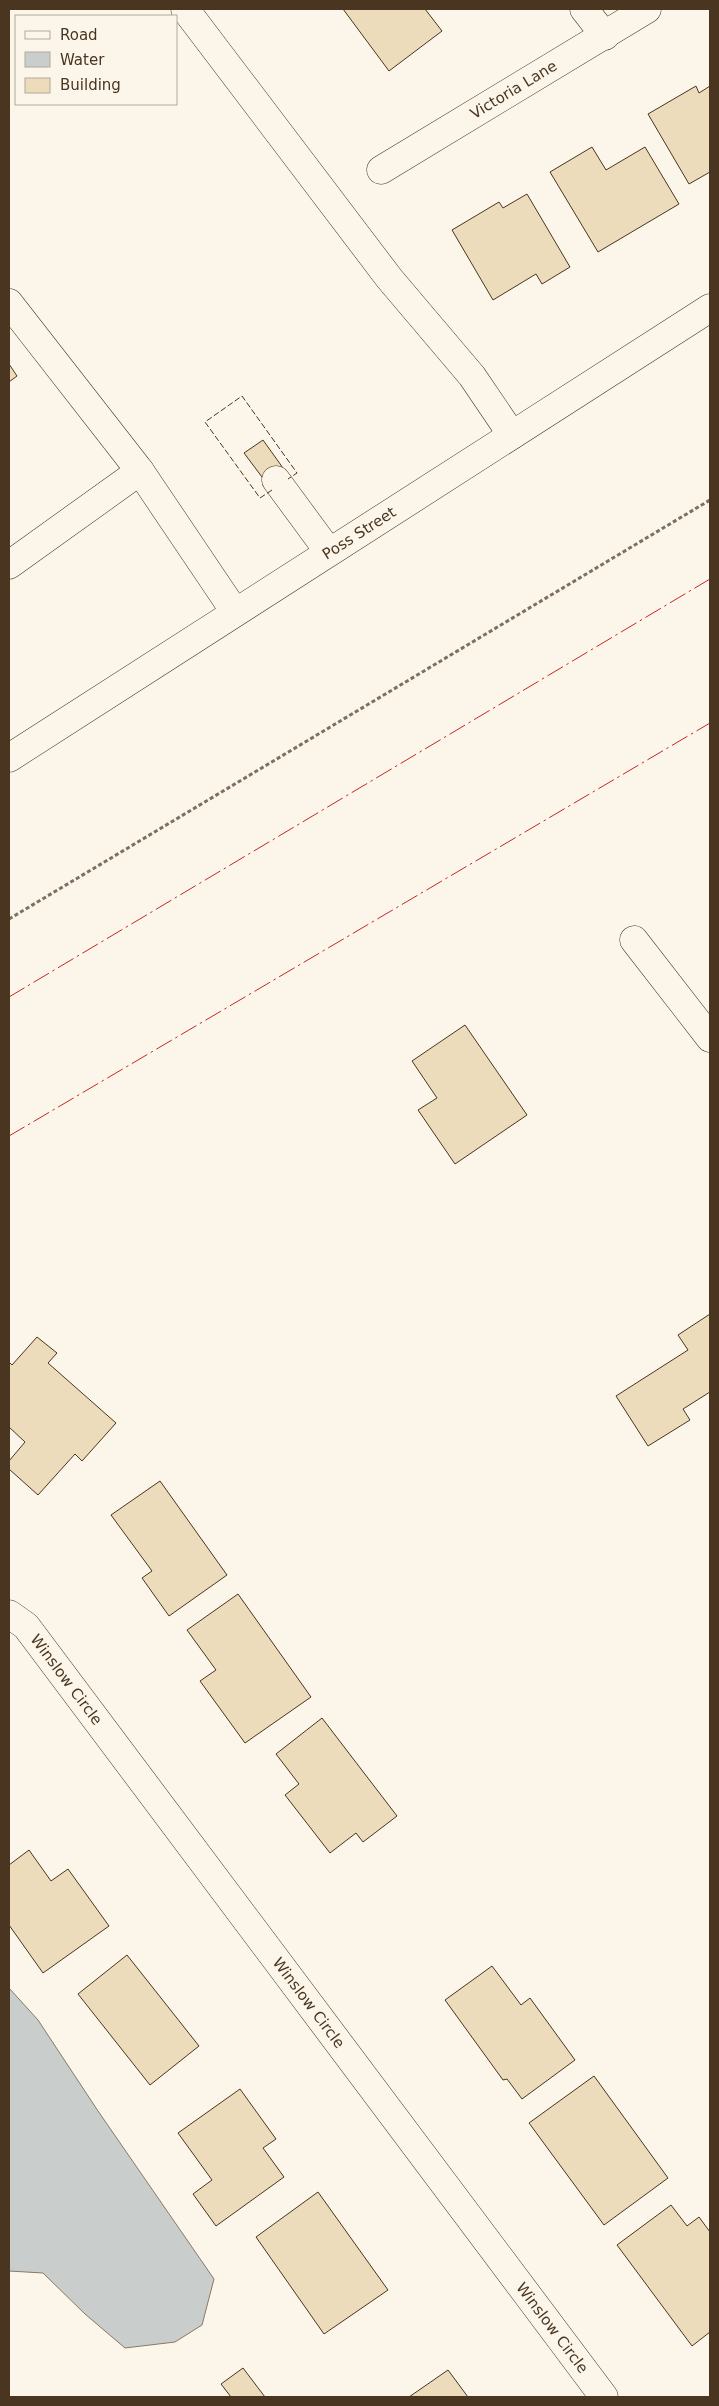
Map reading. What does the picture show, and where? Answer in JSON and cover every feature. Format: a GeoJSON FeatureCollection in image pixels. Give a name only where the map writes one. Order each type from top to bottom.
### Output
{"type":"FeatureCollection","features":[{"type":"Feature","properties":{"kind":"street"},"geometry":{"type":"LineString","coordinates":[[185,9],[389,278],[472,376],[512,435]]}},
{"type":"Feature","properties":{"kind":"street"},"geometry":{"type":"LineString","coordinates":[[584,9],[605,36]]}},
{"type":"Feature","properties":{"kind":"street","name":"Victoria Lane"},"geometry":{"type":"LineString","coordinates":[[381,170],[647,9]]}},
{"type":"Feature","properties":{"kind":"street"},"geometry":{"type":"LineString","coordinates":[[9,303],[140,472],[235,612]]}},
{"type":"Feature","properties":{"kind":"street","name":"Poss Street"},"geometry":{"type":"LineString","coordinates":[[9,758],[710,308]]}},
{"type":"Feature","properties":{"kind":"street"},"geometry":{"type":"LineString","coordinates":[[9,565],[140,472]]}},
{"type":"Feature","properties":{"kind":"street"},"geometry":{"type":"LineString","coordinates":[[276,480],[329,552]]}},
{"type":"Feature","properties":{"kind":"street"},"geometry":{"type":"LineString","coordinates":[[634,940],[710,1038]]}},
{"type":"Feature","properties":{"kind":"street","name":"Winslow Circle"},"geometry":{"type":"LineString","coordinates":[[9,1614],[26,1626],[604,2397]]}},
{"type":"Feature","properties":{"kind":"path"},"geometry":{"type":"LineString","coordinates":[[9,920],[710,500]]}},
{"type":"Feature","properties":{"kind":"water"},"geometry":{"type":"Polygon","coordinates":[[[9,1988],[38,2020],[98,2111],[214,2279],[202,2325],[175,2342],[125,2348],[85,2314],[43,2273],[9,2271],[9,1988]]]}},
{"type":"Feature","properties":{"kind":"building"},"geometry":{"type":"Polygon","coordinates":[[[343,9],[425,9],[442,31],[389,71],[343,9]]]}},
{"type":"Feature","properties":{"kind":"building"},"geometry":{"type":"Polygon","coordinates":[[[696,86],[699,93],[710,86],[710,172],[689,184],[648,114],[696,86]]]}},
{"type":"Feature","properties":{"kind":"building"},"geometry":{"type":"Polygon","coordinates":[[[592,147],[606,170],[645,147],[679,204],[598,252],[550,172],[592,147]]]}},
{"type":"Feature","properties":{"kind":"building"},"geometry":{"type":"Polygon","coordinates":[[[527,194],[570,267],[542,284],[536,274],[493,300],[452,230],[499,202],[503,208],[527,194]]]}},
{"type":"Feature","properties":{"kind":"building"},"geometry":{"type":"Polygon","coordinates":[[[9,364],[17,376],[9,382],[9,364]]]}},
{"type":"Feature","properties":{"kind":"building"},"geometry":{"type":"Polygon","coordinates":[[[263,440],[283,468],[265,481],[244,453],[263,440]]]}},
{"type":"Feature","properties":{"kind":"building"},"geometry":{"type":"Polygon","coordinates":[[[465,1025],[527,1115],[455,1164],[418,1110],[437,1098],[412,1061],[465,1025]]]}},
{"type":"Feature","properties":{"kind":"building"},"geometry":{"type":"Polygon","coordinates":[[[710,1314],[710,1392],[683,1409],[690,1420],[648,1446],[616,1396],[688,1350],[678,1335],[710,1314]]]}},
{"type":"Feature","properties":{"kind":"building"},"geometry":{"type":"Polygon","coordinates":[[[37,1337],[57,1353],[48,1363],[116,1423],[82,1461],[75,1454],[38,1495],[9,1469],[9,1461],[25,1442],[9,1427],[9,1362],[12,1365],[37,1337]]]}},
{"type":"Feature","properties":{"kind":"building"},"geometry":{"type":"Polygon","coordinates":[[[160,1481],[227,1575],[169,1616],[142,1578],[152,1571],[111,1515],[160,1481]]]}},
{"type":"Feature","properties":{"kind":"building"},"geometry":{"type":"Polygon","coordinates":[[[238,1594],[311,1697],[245,1743],[200,1681],[216,1670],[187,1630],[238,1594]]]}},
{"type":"Feature","properties":{"kind":"building"},"geometry":{"type":"Polygon","coordinates":[[[322,1718],[397,1816],[363,1842],[356,1833],[330,1853],[285,1795],[299,1784],[276,1754],[322,1718]]]}},
{"type":"Feature","properties":{"kind":"building"},"geometry":{"type":"Polygon","coordinates":[[[29,1850],[51,1881],[68,1869],[109,1926],[43,1973],[9,1925],[9,1865],[29,1850]]]}},
{"type":"Feature","properties":{"kind":"building"},"geometry":{"type":"Polygon","coordinates":[[[127,1955],[199,2046],[150,2085],[78,1994],[127,1955]]]}},
{"type":"Feature","properties":{"kind":"building"},"geometry":{"type":"Polygon","coordinates":[[[492,1966],[521,2005],[530,1998],[575,2060],[522,2099],[507,2079],[503,2080],[445,2000],[492,1966]]]}},
{"type":"Feature","properties":{"kind":"building"},"geometry":{"type":"Polygon","coordinates":[[[594,2076],[668,2178],[604,2225],[529,2123],[594,2076]]]}},
{"type":"Feature","properties":{"kind":"building"},"geometry":{"type":"Polygon","coordinates":[[[240,2089],[276,2139],[263,2148],[284,2177],[216,2226],[193,2194],[212,2180],[178,2133],[240,2089]]]}},
{"type":"Feature","properties":{"kind":"building"},"geometry":{"type":"Polygon","coordinates":[[[318,2192],[388,2290],[324,2334],[256,2237],[318,2192]]]}},
{"type":"Feature","properties":{"kind":"building"},"geometry":{"type":"Polygon","coordinates":[[[671,2205],[687,2226],[699,2217],[710,2232],[710,2332],[692,2346],[617,2245],[671,2205]]]}},
{"type":"Feature","properties":{"kind":"building"},"geometry":{"type":"Polygon","coordinates":[[[243,2368],[265,2397],[231,2397],[221,2384],[243,2368]]]}},
{"type":"Feature","properties":{"kind":"building"},"geometry":{"type":"Polygon","coordinates":[[[448,2370],[468,2397],[409,2397],[448,2370]]]}},
{"type":"Feature","properties":{"kind":"fence"},"geometry":{"type":"LineString","coordinates":[[272,490],[260,498],[205,422],[242,396],[297,473],[288,479]]}},
{"type":"Feature","properties":{"kind":"power"},"geometry":{"type":"LineString","coordinates":[[9,997],[710,579]]}},
{"type":"Feature","properties":{"kind":"power"},"geometry":{"type":"LineString","coordinates":[[9,1136],[710,723]]}}]}
